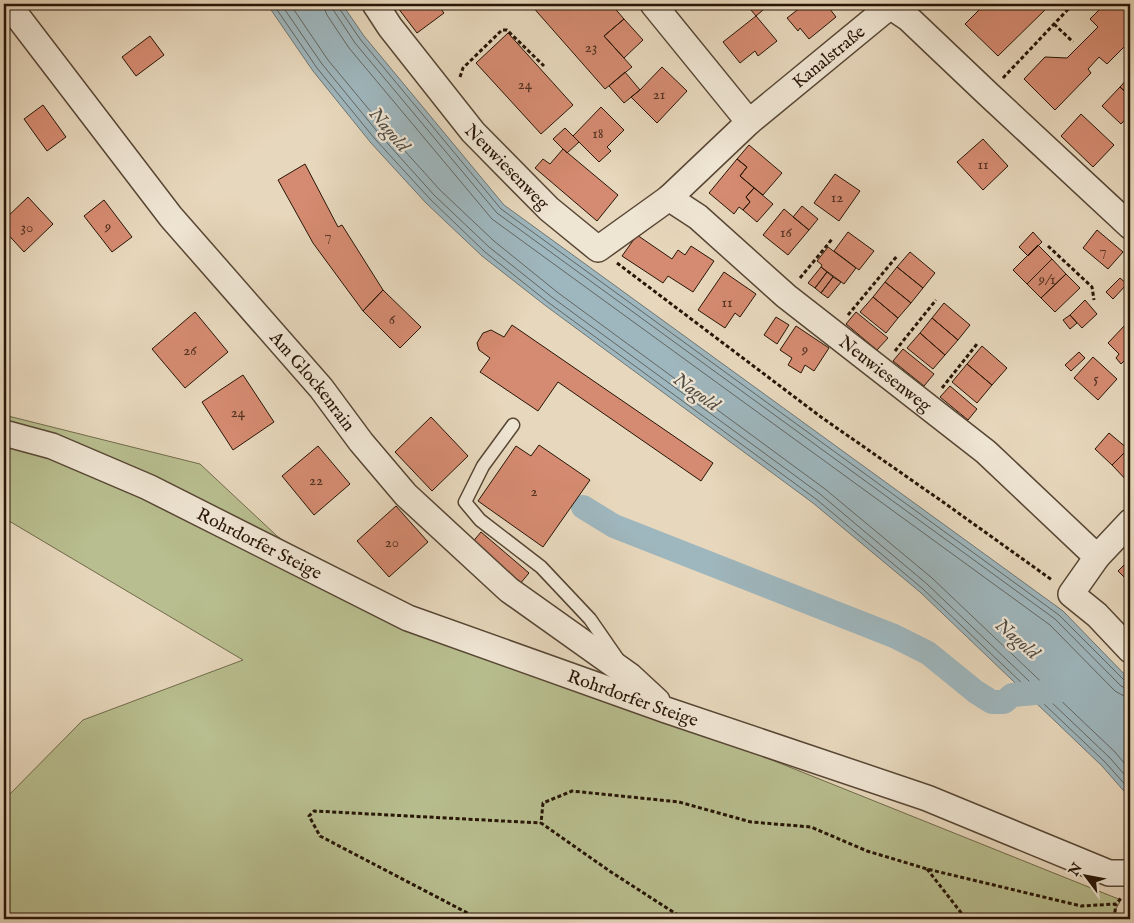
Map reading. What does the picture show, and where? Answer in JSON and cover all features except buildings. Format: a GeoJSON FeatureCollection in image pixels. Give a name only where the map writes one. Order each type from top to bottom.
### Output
{"type":"FeatureCollection","features":[{"type":"Feature","properties":{"kind":"street","name":"Am Glockenrain"},"geometry":{"type":"LineString","coordinates":[[8,4],[171,217],[321,388],[361,442],[406,495],[509,590],[630,676],[666,710]]}},
{"type":"Feature","properties":{"kind":"street","name":"Neuwiesenweg"},"geometry":{"type":"LineString","coordinates":[[376,4],[390,27],[473,132],[548,208],[598,250]]}},
{"type":"Feature","properties":{"kind":"street"},"geometry":{"type":"LineString","coordinates":[[598,250],[668,198],[750,122],[653,4]]}},
{"type":"Feature","properties":{"kind":"street","name":"Kanalstraße"},"geometry":{"type":"LineString","coordinates":[[750,122],[890,6],[908,18],[1130,226]]}},
{"type":"Feature","properties":{"kind":"street","name":"Neuwiesenweg"},"geometry":{"type":"LineString","coordinates":[[668,198],[698,217],[786,296],[986,452],[1097,557]]}},
{"type":"Feature","properties":{"kind":"street","name":"Rohrdorfer Steige"},"geometry":{"type":"LineString","coordinates":[[4,433],[52,446],[148,488],[408,618],[666,710],[927,798],[1109,873],[1128,883]]}},
{"type":"Feature","properties":{"kind":"street"},"geometry":{"type":"LineString","coordinates":[[1130,522],[1097,557],[1070,594],[1097,615],[1130,650]]}},
{"type":"Feature","properties":{"kind":"lane"},"geometry":{"type":"LineString","coordinates":[[513,425],[483,466],[465,502],[480,520],[541,567],[590,619],[630,676]]}},
{"type":"Feature","properties":{"kind":"path"},"geometry":{"type":"LineString","coordinates":[[988,94],[1074,4]]}},
{"type":"Feature","properties":{"kind":"path"},"geometry":{"type":"LineString","coordinates":[[1054,24],[1073,42]]}},
{"type":"Feature","properties":{"kind":"path"},"geometry":{"type":"LineString","coordinates":[[446,98],[458,85],[463,68],[502,30],[507,30],[544,66]]}},
{"type":"Feature","properties":{"kind":"path"},"geometry":{"type":"LineString","coordinates":[[786,296],[833,238]]}},
{"type":"Feature","properties":{"kind":"path"},"geometry":{"type":"LineString","coordinates":[[1048,246],[1092,287],[1094,300]]}},
{"type":"Feature","properties":{"kind":"path"},"geometry":{"type":"LineString","coordinates":[[598,250],[821,417],[1070,594]]}},
{"type":"Feature","properties":{"kind":"path"},"geometry":{"type":"LineString","coordinates":[[834,333],[897,256]]}},
{"type":"Feature","properties":{"kind":"path"},"geometry":{"type":"LineString","coordinates":[[881,369],[936,300]]}},
{"type":"Feature","properties":{"kind":"path"},"geometry":{"type":"LineString","coordinates":[[927,406],[977,344]]}},
{"type":"Feature","properties":{"kind":"path"},"geometry":{"type":"LineString","coordinates":[[540,823],[543,803],[572,791],[679,802],[751,822],[811,828],[867,851],[928,869],[1081,906],[1116,904]]}},
{"type":"Feature","properties":{"kind":"path"},"geometry":{"type":"LineString","coordinates":[[479,919],[320,836],[310,816],[314,812],[540,823],[684,919]]}},
{"type":"Feature","properties":{"kind":"path"},"geometry":{"type":"LineString","coordinates":[[928,869],[966,919]]}},
{"type":"Feature","properties":{"kind":"path"},"geometry":{"type":"LineString","coordinates":[[1114,919],[1116,904],[1128,883]]}},
{"type":"Feature","properties":{"kind":"green space"},"geometry":{"type":"Polygon","coordinates":[[[4,415],[200,464],[277,536],[381,609],[605,693],[1121,900],[1110,919],[4,919],[4,800],[83,720],[243,660],[4,518],[4,415]]]}},
{"type":"Feature","properties":{"kind":"water","name":"Nagold"},"geometry":{"type":"Polygon","coordinates":[[[267,4],[342,4],[364,36],[504,205],[1063,611],[1130,680],[1130,798],[1102,766],[920,592],[813,503],[546,306],[482,256],[426,203],[371,143],[313,71],[267,4]]]}},
{"type":"Feature","properties":{"kind":"waterway"},"geometry":{"type":"LineString","coordinates":[[583,507],[614,526],[894,636],[928,653],[976,692],[992,702],[1004,702],[1012,695],[1058,691]]}}]}
